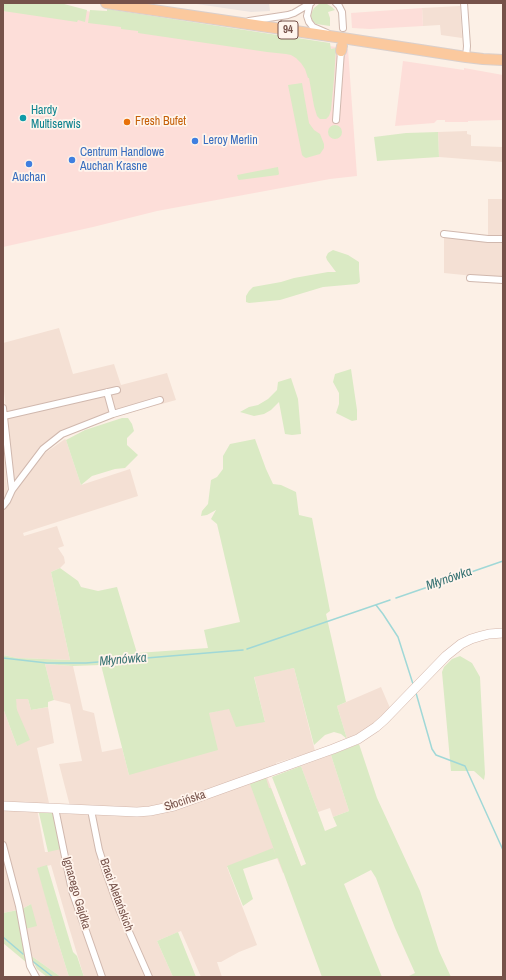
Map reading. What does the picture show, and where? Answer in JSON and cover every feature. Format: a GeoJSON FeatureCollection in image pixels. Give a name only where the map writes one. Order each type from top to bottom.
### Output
{"type":"FeatureCollection","features":[{"type":"Feature","properties":{"kind":"main road","name":"94"},"geometry":{"type":"LineString","coordinates":[[111,3],[466,57],[503,60]]}},
{"type":"Feature","properties":{"kind":"main road","name":"94"},"geometry":{"type":"LineString","coordinates":[[483,59],[503,66]]}},
{"type":"Feature","properties":{"kind":"street"},"geometry":{"type":"LineString","coordinates":[[239,23],[294,14],[310,3]]}},
{"type":"Feature","properties":{"kind":"street"},"geometry":{"type":"LineString","coordinates":[[310,3],[307,18],[311,25],[336,37]]}},
{"type":"Feature","properties":{"kind":"street"},"geometry":{"type":"LineString","coordinates":[[336,3],[342,12],[342,28]]}},
{"type":"Feature","properties":{"kind":"street"},"geometry":{"type":"LineString","coordinates":[[464,3],[467,46],[466,57]]}},
{"type":"Feature","properties":{"kind":"street"},"geometry":{"type":"LineString","coordinates":[[336,120],[342,49]]}},
{"type":"Feature","properties":{"kind":"street"},"geometry":{"type":"LineString","coordinates":[[444,234],[488,239],[503,239]]}},
{"type":"Feature","properties":{"kind":"street"},"geometry":{"type":"LineString","coordinates":[[470,278],[503,280]]}},
{"type":"Feature","properties":{"kind":"street"},"geometry":{"type":"LineString","coordinates":[[4,416],[117,390]]}},
{"type":"Feature","properties":{"kind":"street"},"geometry":{"type":"LineString","coordinates":[[107,392],[113,414]]}},
{"type":"Feature","properties":{"kind":"street"},"geometry":{"type":"LineString","coordinates":[[3,506],[12,490],[43,449],[58,436],[113,414],[160,400]]}},
{"type":"Feature","properties":{"kind":"street"},"geometry":{"type":"LineString","coordinates":[[3,408],[12,490]]}},
{"type":"Feature","properties":{"kind":"street","name":"Słocińska"},"geometry":{"type":"LineString","coordinates":[[3,806],[137,812],[164,808],[358,739],[384,720],[453,650],[466,642],[481,636],[489,634],[503,634]]}},
{"type":"Feature","properties":{"kind":"street","name":"Ignacego Gajdka"},"geometry":{"type":"LineString","coordinates":[[55,808],[72,891],[102,977]]}},
{"type":"Feature","properties":{"kind":"street","name":"Braci Aletańskich"},"geometry":{"type":"LineString","coordinates":[[91,810],[99,850],[107,875],[119,909],[149,977]]}},
{"type":"Feature","properties":{"kind":"street"},"geometry":{"type":"LineString","coordinates":[[3,845],[19,906],[30,966],[36,977]]}},
{"type":"Feature","properties":{"kind":"shaded area"},"geometry":{"type":"Polygon","coordinates":[[[3,3],[79,10],[348,49],[357,176],[330,179],[157,211],[3,247],[3,3]]]}},
{"type":"Feature","properties":{"kind":"shaded area"},"geometry":{"type":"Polygon","coordinates":[[[190,3],[269,3],[270,11],[251,12],[190,3]]]}},
{"type":"Feature","properties":{"kind":"shaded area"},"geometry":{"type":"Polygon","coordinates":[[[460,6],[462,38],[441,35],[440,25],[423,26],[422,8],[460,6]]]}},
{"type":"Feature","properties":{"kind":"shaded area"},"geometry":{"type":"Polygon","coordinates":[[[422,8],[423,26],[370,29],[352,28],[351,13],[422,8]]]}},
{"type":"Feature","properties":{"kind":"shaded area"},"geometry":{"type":"Polygon","coordinates":[[[403,61],[464,70],[464,68],[503,75],[503,120],[445,122],[445,120],[437,120],[434,123],[395,126],[403,61]]]}},
{"type":"Feature","properties":{"kind":"shaded area"},"geometry":{"type":"Polygon","coordinates":[[[467,131],[467,134],[471,135],[471,146],[503,147],[503,162],[439,157],[438,132],[467,131]]]}},
{"type":"Feature","properties":{"kind":"shaded area"},"geometry":{"type":"Polygon","coordinates":[[[488,199],[503,199],[503,237],[488,238],[488,199]]]}},
{"type":"Feature","properties":{"kind":"shaded area"},"geometry":{"type":"Polygon","coordinates":[[[444,236],[503,241],[503,279],[444,273],[444,236]]]}},
{"type":"Feature","properties":{"kind":"shaded area"},"geometry":{"type":"Polygon","coordinates":[[[59,328],[73,374],[114,364],[121,385],[167,373],[176,400],[100,421],[65,433],[43,449],[15,487],[3,383],[3,343],[59,328]]]}},
{"type":"Feature","properties":{"kind":"shaded area"},"geometry":{"type":"Polygon","coordinates":[[[65,439],[81,485],[130,469],[138,496],[23,533],[24,536],[57,526],[64,546],[58,548],[64,557],[65,563],[60,568],[51,572],[70,660],[17,658],[3,655],[3,440],[8,499],[45,453],[65,439]]]}},
{"type":"Feature","properties":{"kind":"shaded area"},"geometry":{"type":"Polygon","coordinates":[[[45,664],[73,666],[83,710],[94,713],[102,752],[122,748],[129,775],[209,713],[230,708],[265,722],[254,676],[294,668],[315,751],[276,763],[278,772],[267,777],[301,866],[283,873],[277,858],[227,867],[257,945],[239,952],[221,962],[217,962],[222,977],[201,977],[181,931],[157,941],[173,977],[84,977],[51,865],[38,868],[69,977],[61,977],[30,955],[25,929],[31,904],[22,909],[3,913],[3,708],[17,746],[17,710],[15,699],[28,699],[31,710],[48,707],[54,743],[37,748],[49,803],[36,804],[45,852],[48,852],[54,814],[72,814],[59,764],[82,761],[70,704],[54,700],[45,664]]]}},
{"type":"Feature","properties":{"kind":"shaded area"},"geometry":{"type":"Polygon","coordinates":[[[381,687],[390,708],[370,727],[347,739],[337,706],[381,687]]]}},
{"type":"Feature","properties":{"kind":"shaded area"},"geometry":{"type":"Polygon","coordinates":[[[331,755],[349,811],[333,817],[330,808],[318,812],[301,766],[331,755]]]}},
{"type":"Feature","properties":{"kind":"green space"},"geometry":{"type":"Polygon","coordinates":[[[3,3],[64,3],[87,10],[85,22],[78,20],[77,22],[3,11],[3,3]]]}},
{"type":"Feature","properties":{"kind":"green space"},"geometry":{"type":"Polygon","coordinates":[[[319,4],[327,4],[335,10],[328,12],[330,26],[316,24],[312,20],[312,12],[319,4]]]}},
{"type":"Feature","properties":{"kind":"green space"},"geometry":{"type":"Polygon","coordinates":[[[107,9],[330,43],[331,49],[336,48],[331,110],[329,116],[326,119],[320,119],[317,116],[309,78],[301,63],[291,55],[138,33],[138,31],[121,29],[121,27],[88,23],[90,10],[107,11],[107,9]]]}},
{"type":"Feature","properties":{"kind":"green space"},"geometry":{"type":"Polygon","coordinates":[[[302,83],[309,123],[314,130],[320,134],[324,144],[324,148],[320,154],[306,158],[302,155],[288,85],[302,83]]]}},
{"type":"Feature","properties":{"kind":"green space"},"geometry":{"type":"Polygon","coordinates":[[[335,125],[340,127],[342,132],[340,137],[335,139],[330,137],[328,132],[330,127],[335,125]]]}},
{"type":"Feature","properties":{"kind":"green space"},"geometry":{"type":"Polygon","coordinates":[[[438,132],[439,157],[377,161],[374,137],[406,133],[438,132]]]}},
{"type":"Feature","properties":{"kind":"green space"},"geometry":{"type":"Polygon","coordinates":[[[278,167],[278,175],[239,180],[237,175],[278,167]]]}},
{"type":"Feature","properties":{"kind":"green space"},"geometry":{"type":"Polygon","coordinates":[[[333,250],[348,255],[359,262],[360,282],[357,284],[323,287],[280,300],[246,302],[246,296],[253,287],[294,278],[336,272],[326,257],[328,253],[333,250]]]}},
{"type":"Feature","properties":{"kind":"green space"},"geometry":{"type":"Polygon","coordinates":[[[351,369],[357,410],[357,420],[352,421],[336,413],[339,404],[339,393],[333,382],[335,374],[351,369]]]}},
{"type":"Feature","properties":{"kind":"green space"},"geometry":{"type":"Polygon","coordinates":[[[291,378],[298,399],[301,434],[285,434],[279,402],[271,410],[264,414],[254,416],[240,412],[249,407],[258,405],[268,399],[277,390],[278,382],[291,378]]]}},
{"type":"Feature","properties":{"kind":"green space"},"geometry":{"type":"Polygon","coordinates":[[[122,418],[128,418],[132,424],[134,431],[127,438],[127,445],[138,455],[125,468],[115,469],[92,476],[81,485],[66,440],[85,430],[122,418]]]}},
{"type":"Feature","properties":{"kind":"green space"},"geometry":{"type":"Polygon","coordinates":[[[255,439],[273,484],[281,485],[296,492],[299,515],[312,518],[330,611],[326,614],[346,702],[337,706],[347,739],[341,734],[334,732],[325,735],[314,745],[294,668],[254,677],[265,722],[236,727],[229,709],[209,713],[218,750],[129,775],[101,665],[73,666],[45,664],[54,700],[48,702],[48,707],[31,710],[28,699],[16,699],[17,710],[30,740],[17,746],[3,708],[3,655],[17,658],[70,660],[51,572],[60,568],[78,581],[81,587],[98,591],[117,587],[137,653],[208,648],[204,630],[240,622],[217,524],[211,519],[216,510],[207,515],[201,516],[202,511],[208,504],[211,480],[217,477],[223,469],[223,456],[230,444],[255,439]]]}},
{"type":"Feature","properties":{"kind":"green space"},"geometry":{"type":"Polygon","coordinates":[[[460,656],[472,663],[480,677],[485,774],[484,780],[474,771],[451,771],[442,672],[444,667],[452,659],[460,656]]]}},
{"type":"Feature","properties":{"kind":"green space"},"geometry":{"type":"Polygon","coordinates":[[[359,744],[377,798],[420,891],[439,951],[451,977],[407,977],[415,973],[395,928],[376,878],[371,870],[344,884],[382,977],[322,977],[278,858],[243,869],[253,899],[243,906],[227,866],[273,848],[276,855],[250,784],[266,778],[301,866],[306,864],[272,777],[301,766],[325,831],[337,826],[333,817],[349,811],[331,755],[359,744]]]}},
{"type":"Feature","properties":{"kind":"green space"},"geometry":{"type":"Polygon","coordinates":[[[39,813],[53,813],[61,849],[48,852],[39,813]]]}},
{"type":"Feature","properties":{"kind":"green space"},"geometry":{"type":"Polygon","coordinates":[[[47,865],[73,952],[77,956],[84,977],[69,977],[37,868],[47,865]]]}},
{"type":"Feature","properties":{"kind":"green space"},"geometry":{"type":"Polygon","coordinates":[[[31,904],[37,926],[25,929],[22,909],[31,904]]]}},
{"type":"Feature","properties":{"kind":"green space"},"geometry":{"type":"Polygon","coordinates":[[[18,910],[27,963],[3,943],[3,913],[18,910]]]}},
{"type":"Feature","properties":{"kind":"green space"},"geometry":{"type":"Polygon","coordinates":[[[178,932],[196,977],[173,977],[157,941],[178,932]]]}},
{"type":"Feature","properties":{"kind":"green space"},"geometry":{"type":"Polygon","coordinates":[[[30,955],[61,977],[47,977],[37,969],[30,955]]]}},
{"type":"Feature","properties":{"kind":"waterway","name":"Młynówka"},"geometry":{"type":"LineString","coordinates":[[396,598],[503,561]]}},
{"type":"Feature","properties":{"kind":"waterway","name":"Młynówka"},"geometry":{"type":"LineString","coordinates":[[247,649],[390,600]]}},
{"type":"Feature","properties":{"kind":"waterway"},"geometry":{"type":"LineString","coordinates":[[376,605],[398,637],[413,684]]}},
{"type":"Feature","properties":{"kind":"waterway","name":"Młynówka"},"geometry":{"type":"LineString","coordinates":[[3,658],[47,663],[86,663],[243,650]]}},
{"type":"Feature","properties":{"kind":"waterway"},"geometry":{"type":"LineString","coordinates":[[416,693],[432,749],[436,755],[465,766],[503,850]]}},
{"type":"Feature","properties":{"kind":"waterway"},"geometry":{"type":"LineString","coordinates":[[3,937],[23,954]]}},
{"type":"Feature","properties":{"kind":"waterway"},"geometry":{"type":"LineString","coordinates":[[31,960],[53,977]]}},
{"type":"Feature","properties":{"kind":"place","name":"Hardy Multiserwis"},"geometry":{"type":"Point","coordinates":[23,118]}},
{"type":"Feature","properties":{"kind":"place","name":"Fresh Bufet"},"geometry":{"type":"Point","coordinates":[127,122]}},
{"type":"Feature","properties":{"kind":"place","name":"Leroy Merlin"},"geometry":{"type":"Point","coordinates":[195,141]}},
{"type":"Feature","properties":{"kind":"place","name":"Centrum Handlowe Auchan Krasne"},"geometry":{"type":"Point","coordinates":[72,160]}},
{"type":"Feature","properties":{"kind":"place","name":"Auchan"},"geometry":{"type":"Point","coordinates":[29,164]}}]}
